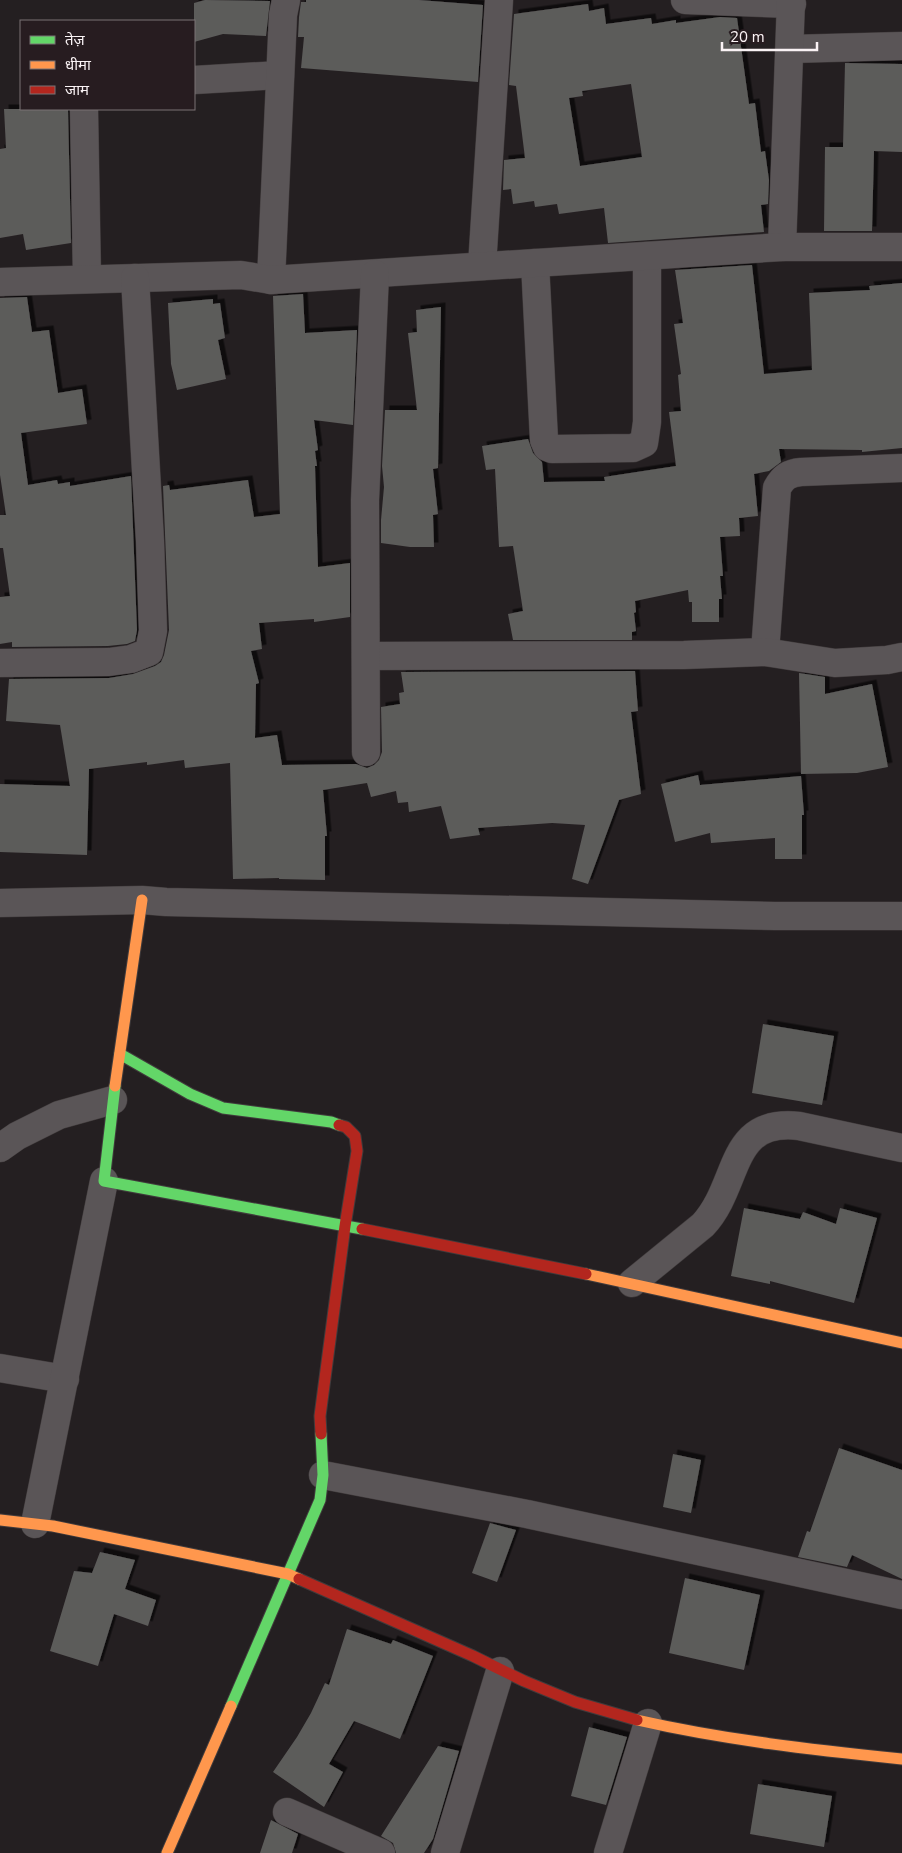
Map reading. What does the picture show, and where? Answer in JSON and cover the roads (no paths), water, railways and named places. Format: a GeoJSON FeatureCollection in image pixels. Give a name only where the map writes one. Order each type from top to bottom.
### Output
{"type":"FeatureCollection","features":[{"type":"Feature","properties":{"kind":"street"},"geometry":{"type":"LineString","coordinates":[[271,280],[282,14],[286,0]]}},
{"type":"Feature","properties":{"kind":"street"},"geometry":{"type":"LineString","coordinates":[[482,266],[499,0]]}},
{"type":"Feature","properties":{"kind":"street"},"geometry":{"type":"LineString","coordinates":[[685,0],[792,2],[782,247]]}},
{"type":"Feature","properties":{"kind":"street"},"geometry":{"type":"LineString","coordinates":[[790,49],[902,46]]}},
{"type":"Feature","properties":{"kind":"street"},"geometry":{"type":"LineString","coordinates":[[195,80],[280,75]]}},
{"type":"Feature","properties":{"kind":"street"},"geometry":{"type":"LineString","coordinates":[[84,110],[87,279]]}},
{"type":"Feature","properties":{"kind":"street"},"geometry":{"type":"LineString","coordinates":[[0,282],[241,275],[271,280],[782,247],[902,247]]}},
{"type":"Feature","properties":{"kind":"street"},"geometry":{"type":"LineString","coordinates":[[535,263],[544,440],[547,447],[552,449],[633,448],[644,443],[646,435],[647,256]]}},
{"type":"Feature","properties":{"kind":"street"},"geometry":{"type":"LineString","coordinates":[[366,752],[365,500],[375,274]]}},
{"type":"Feature","properties":{"kind":"street"},"geometry":{"type":"LineString","coordinates":[[0,663],[109,662],[131,659],[149,652],[152,631],[150,541],[135,278]]}},
{"type":"Feature","properties":{"kind":"street"},"geometry":{"type":"LineString","coordinates":[[765,652],[777,488],[780,482],[789,473],[902,468]]}},
{"type":"Feature","properties":{"kind":"street"},"geometry":{"type":"LineString","coordinates":[[366,656],[674,655],[765,652],[835,664],[902,657]]}},
{"type":"Feature","properties":{"kind":"street"},"geometry":{"type":"LineString","coordinates":[[35,1524],[104,1181],[113,1100],[142,900]]}},
{"type":"Feature","properties":{"kind":"street"},"geometry":{"type":"LineString","coordinates":[[0,903],[142,900],[775,916],[902,916]]}},
{"type":"Feature","properties":{"kind":"street"},"geometry":{"type":"LineString","coordinates":[[120,1054],[182,1090],[223,1108],[331,1122],[346,1127],[355,1136],[357,1151],[345,1226],[320,1416],[324,1475],[320,1500],[167,1853]]}},
{"type":"Feature","properties":{"kind":"street"},"geometry":{"type":"LineString","coordinates":[[0,1148],[17,1136],[60,1115],[113,1100]]}},
{"type":"Feature","properties":{"kind":"street"},"geometry":{"type":"LineString","coordinates":[[632,1284],[704,1225],[723,1195],[744,1146],[750,1138],[760,1131],[782,1124],[902,1148]]}},
{"type":"Feature","properties":{"kind":"street"},"geometry":{"type":"LineString","coordinates":[[104,1181],[345,1226],[632,1284],[902,1343]]}},
{"type":"Feature","properties":{"kind":"street"},"geometry":{"type":"LineString","coordinates":[[0,1368],[65,1379]]}},
{"type":"Feature","properties":{"kind":"street"},"geometry":{"type":"LineString","coordinates":[[324,1475],[527,1514],[902,1595]]}},
{"type":"Feature","properties":{"kind":"street"},"geometry":{"type":"LineString","coordinates":[[0,1520],[53,1526],[288,1574],[473,1656],[500,1670],[566,1698],[614,1715],[746,1742],[902,1758]]}},
{"type":"Feature","properties":{"kind":"street"},"geometry":{"type":"LineString","coordinates":[[445,1853],[500,1670]]}},
{"type":"Feature","properties":{"kind":"street"},"geometry":{"type":"LineString","coordinates":[[608,1853],[648,1723]]}},
{"type":"Feature","properties":{"kind":"street"},"geometry":{"type":"LineString","coordinates":[[287,1812],[381,1853]]}}]}
